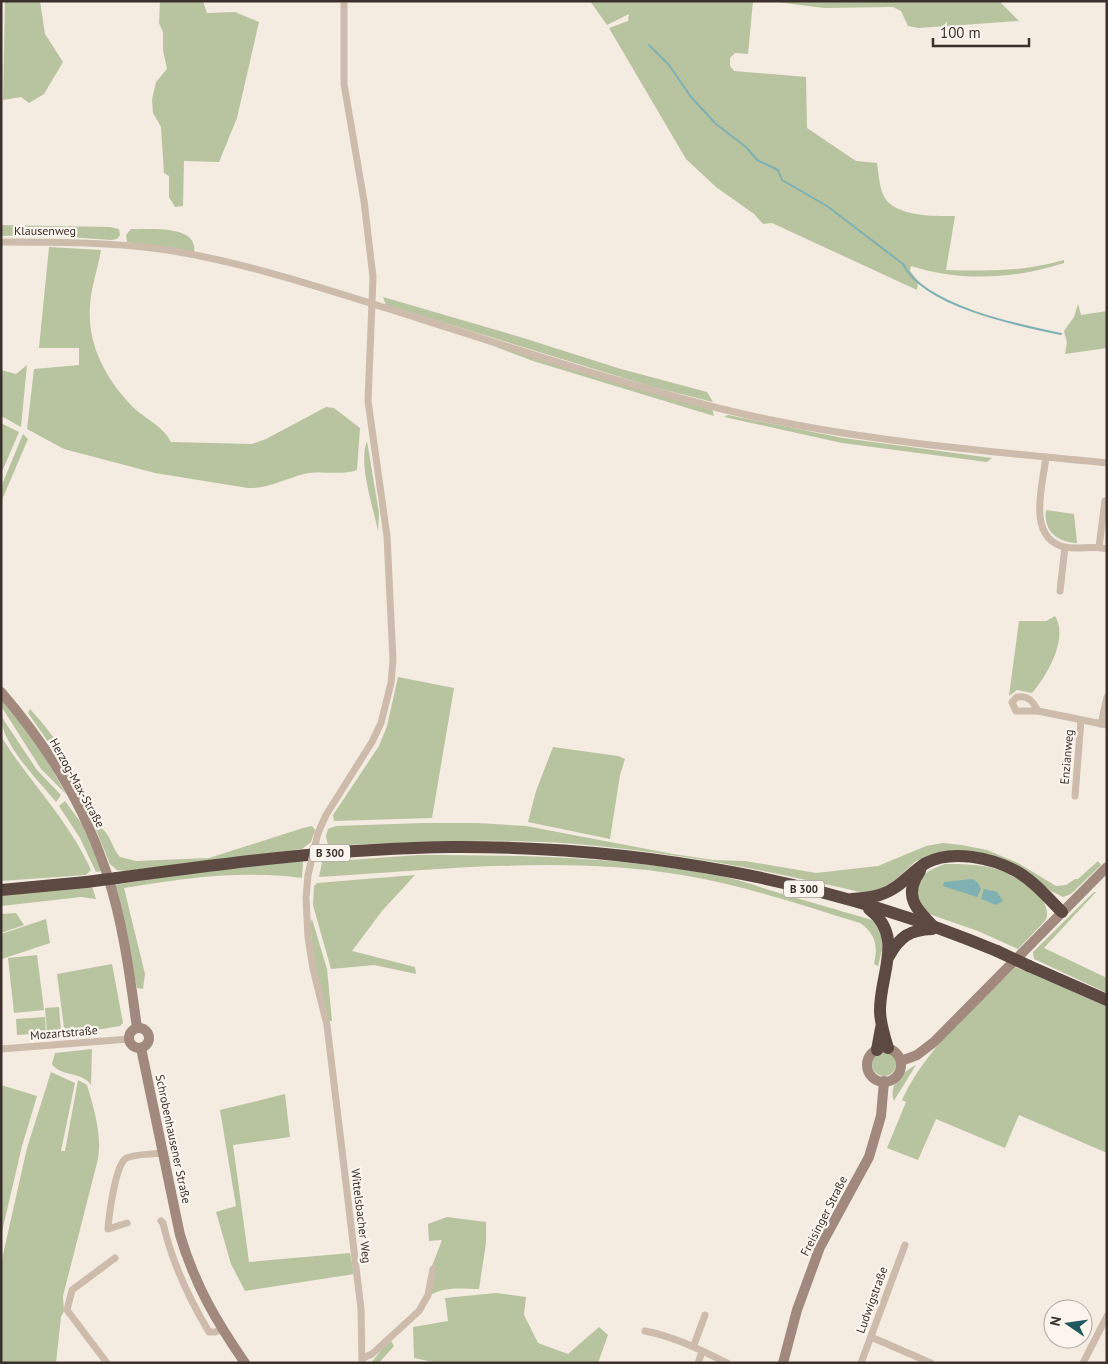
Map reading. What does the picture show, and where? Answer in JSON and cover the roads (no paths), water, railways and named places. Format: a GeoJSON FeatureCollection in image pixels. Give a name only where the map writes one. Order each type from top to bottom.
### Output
{"type":"FeatureCollection","features":[{"type":"Feature","properties":{"kind":"highway","name":"B 300"},"geometry":{"type":"LineString","coordinates":[[1,890],[86,882],[316,854],[407,848],[500,848],[633,856],[711,868],[847,899],[938,928],[997,951],[1107,1000]]}},
{"type":"Feature","properties":{"kind":"highway"},"geometry":{"type":"LineString","coordinates":[[847,899],[883,894],[926,864],[945,857],[963,856],[1008,868],[1034,884],[1062,912]]}},
{"type":"Feature","properties":{"kind":"highway"},"geometry":{"type":"LineString","coordinates":[[926,864],[914,880],[911,893],[917,910],[938,928]]}},
{"type":"Feature","properties":{"kind":"highway"},"geometry":{"type":"LineString","coordinates":[[863,904],[881,918],[887,928],[889,940],[880,997],[882,1049]]}},
{"type":"Feature","properties":{"kind":"highway"},"geometry":{"type":"LineString","coordinates":[[887,960],[899,940],[907,933],[938,928]]}},
{"type":"Feature","properties":{"kind":"main road","name":"Herzog-Max-Straße"},"geometry":{"type":"LineString","coordinates":[[1,692],[53,760],[93,840],[106,871],[123,938],[137,1028]]}},
{"type":"Feature","properties":{"kind":"main road"},"geometry":{"type":"LineString","coordinates":[[901,1061],[917,1055],[934,1042],[1107,867]]}},
{"type":"Feature","properties":{"kind":"main road"},"geometry":{"type":"LineString","coordinates":[[137,1028],[144,1029],[149,1035],[148,1042],[141,1048],[133,1046],[129,1039],[131,1032],[137,1028]]}},
{"type":"Feature","properties":{"kind":"main road","name":"Schrobenhausener Straße"},"geometry":{"type":"LineString","coordinates":[[141,1048],[180,1235],[197,1285],[222,1329],[245,1363]]}},
{"type":"Feature","properties":{"kind":"main road"},"geometry":{"type":"LineString","coordinates":[[882,1049],[896,1053],[901,1061],[898,1075],[890,1080],[884,1081],[873,1077],[868,1068],[869,1058],[882,1049]]}},
{"type":"Feature","properties":{"kind":"main road","name":"Freisinger Straße"},"geometry":{"type":"LineString","coordinates":[[783,1363],[798,1307],[820,1248],[869,1157],[881,1116],[884,1081]]}},
{"type":"Feature","properties":{"kind":"street","name":"Wittelsbacher Weg"},"geometry":{"type":"LineString","coordinates":[[344,1],[344,84],[364,201],[372,268],[374,303],[368,401],[387,536],[393,660],[391,683],[381,724],[372,742],[337,796],[318,833],[308,875],[306,898],[308,937],[313,969],[327,1025],[361,1308],[363,1360]]}},
{"type":"Feature","properties":{"kind":"street","name":"Klausenweg"},"geometry":{"type":"LineString","coordinates":[[1,242],[89,242],[162,249],[374,303],[582,369],[720,408],[788,423],[896,442],[1107,462]]}},
{"type":"Feature","properties":{"kind":"street"},"geometry":{"type":"LineString","coordinates":[[1046,457],[1040,504],[1041,524],[1053,541],[1065,547],[1103,548],[1106,501]]}},
{"type":"Feature","properties":{"kind":"street"},"geometry":{"type":"LineString","coordinates":[[1060,591],[1065,547]]}},
{"type":"Feature","properties":{"kind":"street"},"geometry":{"type":"LineString","coordinates":[[1038,711],[1104,725],[1107,697]]}},
{"type":"Feature","properties":{"kind":"street","name":"Enzianweg"},"geometry":{"type":"LineString","coordinates":[[1075,796],[1081,720]]}},
{"type":"Feature","properties":{"kind":"street","name":"Mozartstraße"},"geometry":{"type":"LineString","coordinates":[[1,1049],[129,1039]]}},
{"type":"Feature","properties":{"kind":"street"},"geometry":{"type":"LineString","coordinates":[[127,1223],[108,1229],[109,1213],[121,1164],[130,1157],[164,1153]]}},
{"type":"Feature","properties":{"kind":"street"},"geometry":{"type":"LineString","coordinates":[[160,1221],[163,1223],[185,1291],[208,1329],[212,1333],[222,1329]]}},
{"type":"Feature","properties":{"kind":"street"},"geometry":{"type":"LineString","coordinates":[[167,1239],[180,1235]]}},
{"type":"Feature","properties":{"kind":"street","name":"Ludwigstraße"},"geometry":{"type":"LineString","coordinates":[[862,1363],[905,1246]]}},
{"type":"Feature","properties":{"kind":"street"},"geometry":{"type":"LineString","coordinates":[[106,1363],[67,1310],[72,1290],[114,1258]]}},
{"type":"Feature","properties":{"kind":"street","name":"Wittelsbacher Weg"},"geometry":{"type":"LineString","coordinates":[[363,1360],[420,1311],[428,1295],[433,1269]]}},
{"type":"Feature","properties":{"kind":"street"},"geometry":{"type":"LineString","coordinates":[[694,1345],[705,1315]]}},
{"type":"Feature","properties":{"kind":"street"},"geometry":{"type":"LineString","coordinates":[[1082,1363],[1107,1316]]}},
{"type":"Feature","properties":{"kind":"street"},"geometry":{"type":"LineString","coordinates":[[645,1331],[694,1345],[702,1352],[727,1363]]}},
{"type":"Feature","properties":{"kind":"street"},"geometry":{"type":"LineString","coordinates":[[870,1337],[932,1363]]}},
{"type":"Feature","properties":{"kind":"street"},"geometry":{"type":"LineString","coordinates":[[698,1363],[702,1352]]}},
{"type":"Feature","properties":{"kind":"water"},"geometry":{"type":"Polygon","coordinates":[[[972,879],[978,883],[981,889],[977,897],[943,886],[944,882],[972,879]]]}},
{"type":"Feature","properties":{"kind":"water"},"geometry":{"type":"Polygon","coordinates":[[[984,889],[997,892],[1003,901],[996,905],[981,899],[984,889]]]}},
{"type":"Feature","properties":{"kind":"waterway"},"geometry":{"type":"LineString","coordinates":[[649,45],[669,65],[691,97],[716,124],[746,147],[757,160],[778,170],[782,180],[827,206],[903,264],[914,279],[930,291],[951,302],[997,319],[1061,334]]}}]}
